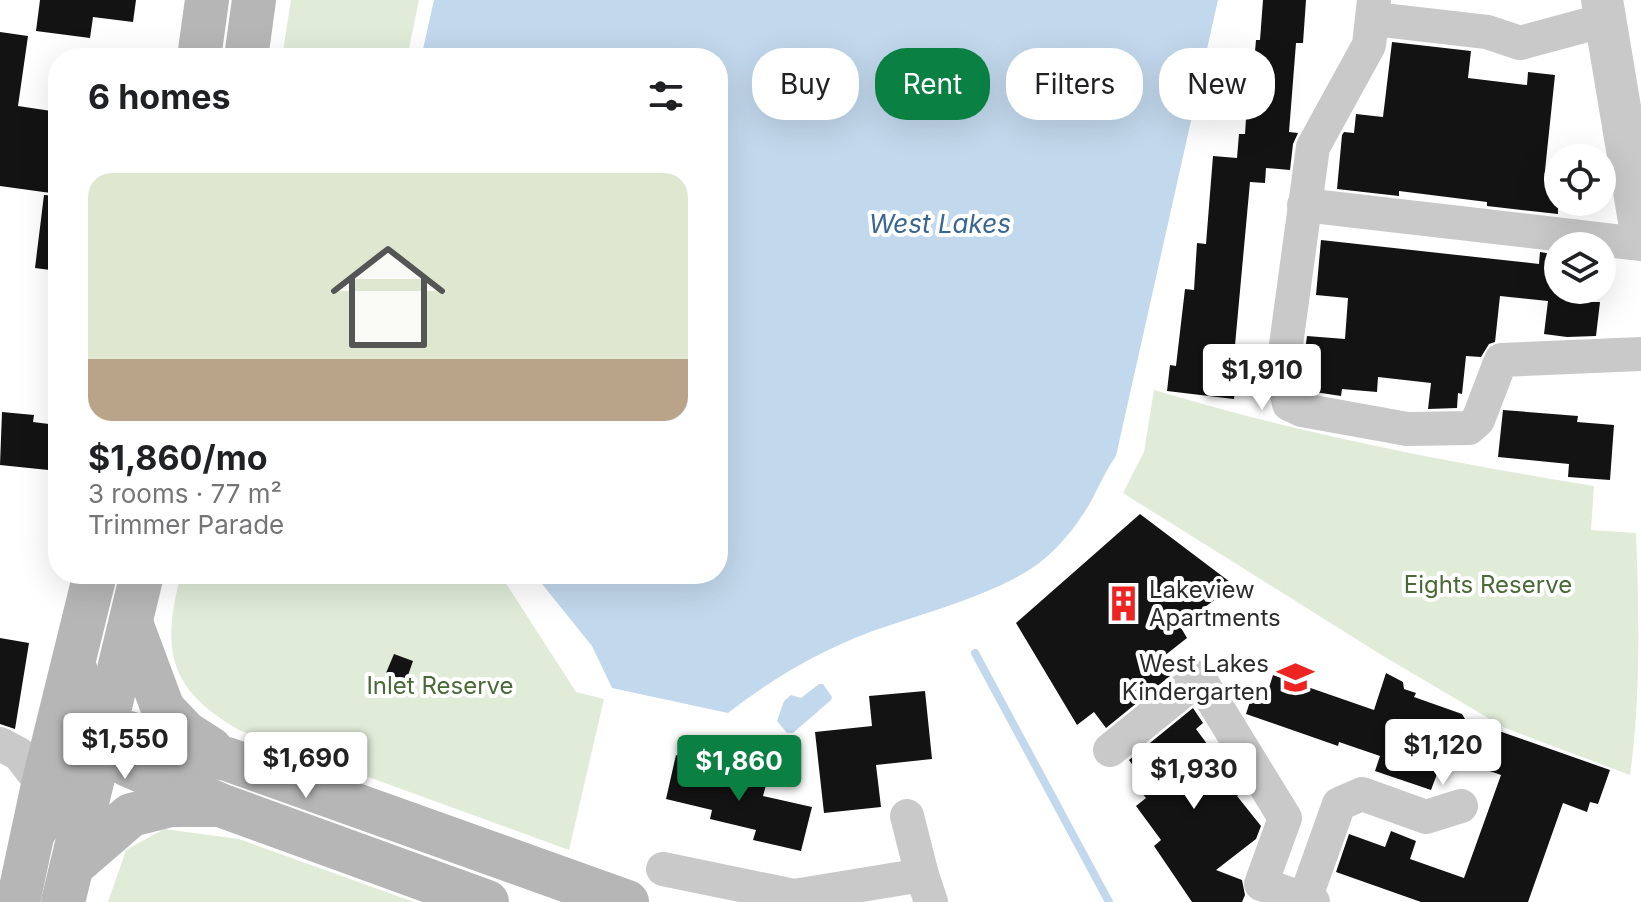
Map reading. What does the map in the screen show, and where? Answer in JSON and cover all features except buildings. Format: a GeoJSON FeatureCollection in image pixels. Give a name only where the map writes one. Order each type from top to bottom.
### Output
{"type":"FeatureCollection","features":[{"type":"Feature","properties":{"kind":"main road"},"geometry":{"type":"LineString","coordinates":[[200,48],[207,0]]}},
{"type":"Feature","properties":{"kind":"main road"},"geometry":{"type":"LineString","coordinates":[[247,48],[254,0]]}},
{"type":"Feature","properties":{"kind":"main road"},"geometry":{"type":"LineString","coordinates":[[18,902],[43,785],[93,584]]}},
{"type":"Feature","properties":{"kind":"main road"},"geometry":{"type":"LineString","coordinates":[[68,884],[140,584]]}},
{"type":"Feature","properties":{"kind":"main road"},"geometry":{"type":"LineString","coordinates":[[131,623],[163,709],[186,733],[227,759]]}},
{"type":"Feature","properties":{"kind":"main road"},"geometry":{"type":"LineString","coordinates":[[74,665],[91,727],[126,764],[220,805],[487,902]]}},
{"type":"Feature","properties":{"kind":"main road"},"geometry":{"type":"LineString","coordinates":[[34,831],[63,791],[68,772],[81,753],[101,740],[129,733],[182,752],[227,759],[627,902]]}},
{"type":"Feature","properties":{"kind":"main road"},"geometry":{"type":"LineString","coordinates":[[68,884],[131,815],[171,805],[220,805]]}},
{"type":"Feature","properties":{"kind":"street"},"geometry":{"type":"LineString","coordinates":[[1641,233],[1629,102],[1604,10],[1520,43],[1487,32],[1374,10],[1369,45],[1313,147],[1282,374],[1289,404],[1302,410],[1407,429],[1469,428],[1478,420],[1501,360],[1641,354]]}},
{"type":"Feature","properties":{"kind":"street"},"geometry":{"type":"LineString","coordinates":[[1304,205],[1641,244]]}},
{"type":"Feature","properties":{"kind":"street"},"geometry":{"type":"LineString","coordinates":[[1110,750],[1199,678],[1285,818],[1261,884],[1309,901],[1339,804],[1362,794],[1426,817],[1461,806]]}},
{"type":"Feature","properties":{"kind":"street"},"geometry":{"type":"LineString","coordinates":[[0,744],[19,754],[43,785]]}},
{"type":"Feature","properties":{"kind":"street"},"geometry":{"type":"LineString","coordinates":[[663,869],[737,893],[794,896],[926,888],[907,816]]}},
{"type":"Feature","properties":{"kind":"green space"},"geometry":{"type":"Polygon","coordinates":[[[291,0],[419,0],[409,48],[284,48],[291,0]]]}},
{"type":"Feature","properties":{"kind":"green space","name":"Eights Reserve"},"geometry":{"type":"Polygon","coordinates":[[[1154,390],[1262,420],[1372,445],[1594,486],[1591,530],[1636,533],[1638,684],[1630,775],[1505,728],[1380,654],[1123,493],[1144,452],[1154,390]]]}},
{"type":"Feature","properties":{"kind":"green space","name":"Inlet Reserve"},"geometry":{"type":"Polygon","coordinates":[[[179,584],[506,584],[576,692],[604,699],[569,850],[239,730],[215,715],[184,683],[176,665],[172,646],[179,584]]]}},
{"type":"Feature","properties":{"kind":"green space"},"geometry":{"type":"Polygon","coordinates":[[[164,829],[239,839],[414,902],[108,902],[126,850],[164,829]]]}},
{"type":"Feature","properties":{"kind":"water","name":"West Lakes"},"geometry":{"type":"Polygon","coordinates":[[[434,0],[1218,0],[1207,48],[1159,48],[1159,120],[1191,120],[1116,456],[1085,511],[1057,547],[1027,571],[961,602],[870,632],[813,657],[728,713],[612,688],[592,646],[542,584],[728,584],[728,48],[423,48],[434,0]]]}},
{"type":"Feature","properties":{"kind":"water"},"geometry":{"type":"Polygon","coordinates":[[[823,684],[831,700],[793,733],[787,733],[777,721],[784,701],[791,695],[801,698],[823,684]]]}},
{"type":"Feature","properties":{"kind":"waterway"},"geometry":{"type":"LineString","coordinates":[[975,653],[1109,902]]}},
{"type":"Feature","properties":{"kind":"place","name":"Lakeview Apartments"},"geometry":{"type":"Point","coordinates":[1123,604]}},
{"type":"Feature","properties":{"kind":"place","name":"West Lakes Kindergarten"},"geometry":{"type":"Point","coordinates":[1295,678]}}]}
